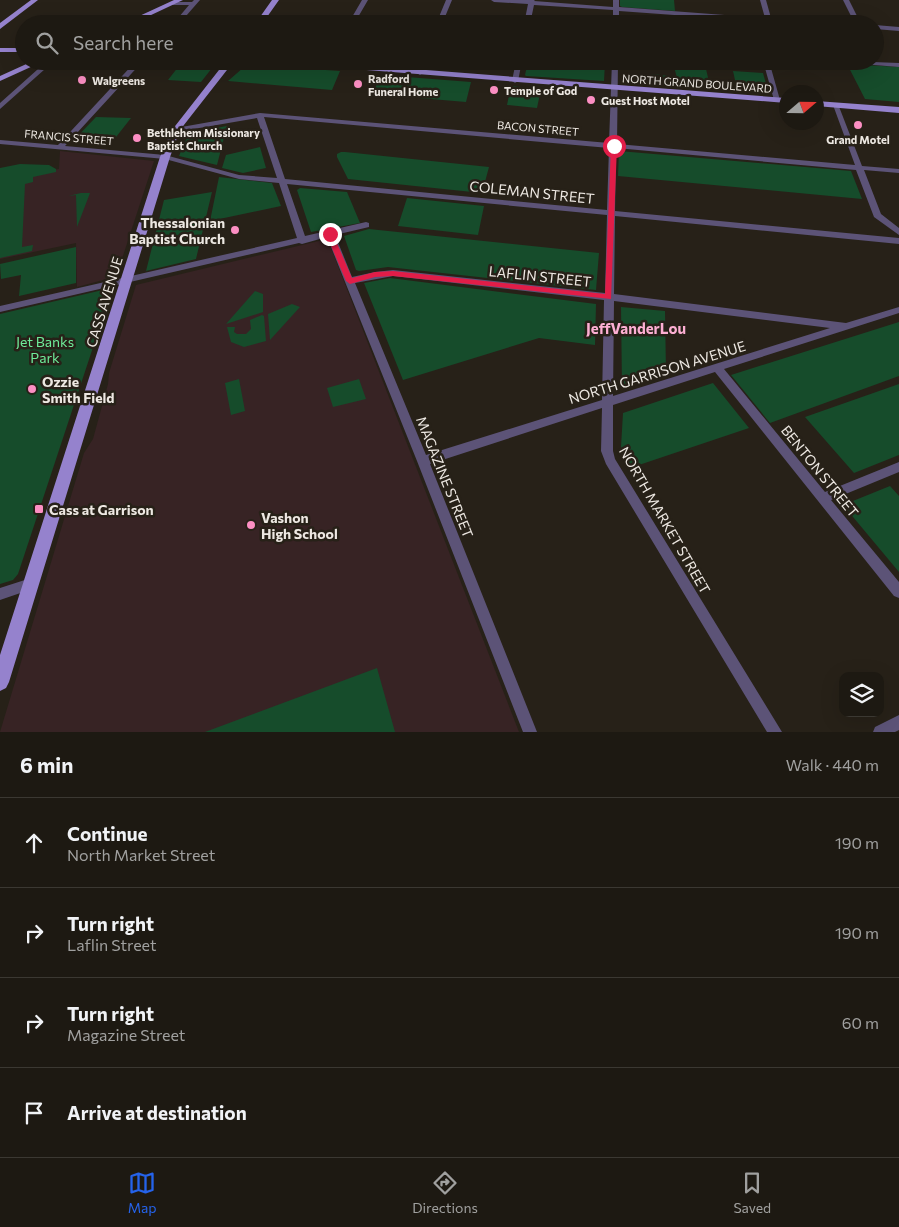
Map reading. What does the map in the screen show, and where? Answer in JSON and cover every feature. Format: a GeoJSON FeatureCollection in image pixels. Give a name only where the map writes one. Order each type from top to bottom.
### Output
{"type":"FeatureCollection","features":[{"type":"Feature","properties":{"kind":"main road"},"geometry":{"type":"LineString","coordinates":[[16,15],[36,0]]}},
{"type":"Feature","properties":{"kind":"main road"},"geometry":{"type":"LineString","coordinates":[[265,15],[276,0]]}},
{"type":"Feature","properties":{"kind":"main road"},"geometry":{"type":"LineString","coordinates":[[145,15],[176,1]]}},
{"type":"Feature","properties":{"kind":"main road"},"geometry":{"type":"LineString","coordinates":[[0,27],[15,16]]}},
{"type":"Feature","properties":{"kind":"main road"},"geometry":{"type":"LineString","coordinates":[[0,50],[15,50]]}},
{"type":"Feature","properties":{"kind":"main road"},"geometry":{"type":"LineString","coordinates":[[0,79],[20,70]]}},
{"type":"Feature","properties":{"kind":"main road","name":"CASS AVENUE"},"geometry":{"type":"LineString","coordinates":[[0,682],[165,157],[176,130],[223,70]]}},
{"type":"Feature","properties":{"kind":"main road","name":"NORTH GRAND BOULEVARD"},"geometry":{"type":"LineString","coordinates":[[392,70],[779,101]]}},
{"type":"Feature","properties":{"kind":"main road"},"geometry":{"type":"LineString","coordinates":[[824,104],[899,110]]}},
{"type":"Feature","properties":{"kind":"street"},"geometry":{"type":"LineString","coordinates":[[356,15],[365,0]]}},
{"type":"Feature","properties":{"kind":"street"},"geometry":{"type":"LineString","coordinates":[[443,15],[449,0]]}},
{"type":"Feature","properties":{"kind":"street"},"geometry":{"type":"LineString","coordinates":[[494,0],[532,1],[691,15]]}},
{"type":"Feature","properties":{"kind":"street"},"geometry":{"type":"LineString","coordinates":[[616,0],[616,15]]}},
{"type":"Feature","properties":{"kind":"street"},"geometry":{"type":"LineString","coordinates":[[763,0],[768,15]]}},
{"type":"Feature","properties":{"kind":"street"},"geometry":{"type":"LineString","coordinates":[[846,0],[854,15]]}},
{"type":"Feature","properties":{"kind":"street"},"geometry":{"type":"LineString","coordinates":[[176,1],[196,2]]}},
{"type":"Feature","properties":{"kind":"street"},"geometry":{"type":"LineString","coordinates":[[529,15],[532,1]]}},
{"type":"Feature","properties":{"kind":"street"},"geometry":{"type":"LineString","coordinates":[[184,15],[196,2]]}},
{"type":"Feature","properties":{"kind":"street"},"geometry":{"type":"LineString","coordinates":[[884,28],[899,29]]}},
{"type":"Feature","properties":{"kind":"street"},"geometry":{"type":"LineString","coordinates":[[884,64],[899,65]]}},
{"type":"Feature","properties":{"kind":"street"},"geometry":{"type":"LineString","coordinates":[[0,108],[41,70]]}},
{"type":"Feature","properties":{"kind":"street"},"geometry":{"type":"LineString","coordinates":[[60,147],[132,70]]}},
{"type":"Feature","properties":{"kind":"street"},"geometry":{"type":"LineString","coordinates":[[515,80],[517,70]]}},
{"type":"Feature","properties":{"kind":"street","name":"NORTH MARKET STREET"},"geometry":{"type":"LineString","coordinates":[[615,70],[606,403],[606,442],[610,460],[774,732]]}},
{"type":"Feature","properties":{"kind":"street"},"geometry":{"type":"LineString","coordinates":[[770,70],[779,93]]}},
{"type":"Feature","properties":{"kind":"street"},"geometry":{"type":"LineString","coordinates":[[836,105],[877,215],[899,232]]}},
{"type":"Feature","properties":{"kind":"street"},"geometry":{"type":"LineString","coordinates":[[260,115],[302,241]]}},
{"type":"Feature","properties":{"kind":"street","name":"BACON STREET"},"geometry":{"type":"LineString","coordinates":[[176,130],[260,115],[899,171]]}},
{"type":"Feature","properties":{"kind":"street"},"geometry":{"type":"LineString","coordinates":[[0,149],[3,142]]}},
{"type":"Feature","properties":{"kind":"street","name":"FRANCIS STREET"},"geometry":{"type":"LineString","coordinates":[[3,142],[165,157]]}},
{"type":"Feature","properties":{"kind":"street","name":"COLEMAN STREET"},"geometry":{"type":"LineString","coordinates":[[165,157],[240,177],[899,241]]}},
{"type":"Feature","properties":{"kind":"street"},"geometry":{"type":"LineString","coordinates":[[0,309],[366,225]]}},
{"type":"Feature","properties":{"kind":"street","name":"MAGAZINE STREET"},"geometry":{"type":"LineString","coordinates":[[330,234],[423,460],[530,732]]}},
{"type":"Feature","properties":{"kind":"street","name":"LAFLIN STREET"},"geometry":{"type":"LineString","coordinates":[[350,281],[375,274],[393,273],[608,297],[847,327]]}},
{"type":"Feature","properties":{"kind":"street","name":"NORTH GARRISON AVENUE"},"geometry":{"type":"LineString","coordinates":[[423,460],[899,310]]}},
{"type":"Feature","properties":{"kind":"street","name":"BENTON STREET"},"geometry":{"type":"LineString","coordinates":[[717,368],[899,592]]}},
{"type":"Feature","properties":{"kind":"street"},"geometry":{"type":"LineString","coordinates":[[822,498],[899,467]]}},
{"type":"Feature","properties":{"kind":"street"},"geometry":{"type":"LineString","coordinates":[[0,594],[31,584]]}},
{"type":"Feature","properties":{"kind":"street"},"geometry":{"type":"LineString","coordinates":[[880,732],[899,722]]}},
{"type":"Feature","properties":{"kind":"shaded area"},"geometry":{"type":"Polygon","coordinates":[[[60,151],[154,161],[117,274],[114,277],[77,287],[76,243],[0,259],[0,179],[59,169],[60,151]]]}},
{"type":"Feature","properties":{"kind":"shaded area","name":"Vashon High School"},"geometry":{"type":"Polygon","coordinates":[[[323,240],[329,243],[519,732],[0,732],[84,453],[93,439],[108,384],[109,373],[136,285],[323,240]]]}},
{"type":"Feature","properties":{"kind":"green space"},"geometry":{"type":"Polygon","coordinates":[[[620,0],[674,0],[675,11],[622,7],[620,6],[620,0]]]}},
{"type":"Feature","properties":{"kind":"green space"},"geometry":{"type":"Polygon","coordinates":[[[884,66],[899,67],[899,102],[865,99],[850,70],[884,70],[884,66]]]}},
{"type":"Feature","properties":{"kind":"green space"},"geometry":{"type":"Polygon","coordinates":[[[176,70],[210,70],[201,82],[168,80],[176,70]]]}},
{"type":"Feature","properties":{"kind":"green space"},"geometry":{"type":"Polygon","coordinates":[[[241,70],[340,71],[332,90],[228,81],[241,70]]]}},
{"type":"Feature","properties":{"kind":"green space"},"geometry":{"type":"Polygon","coordinates":[[[526,70],[605,70],[604,81],[525,75],[526,70]]]}},
{"type":"Feature","properties":{"kind":"green space"},"geometry":{"type":"Polygon","coordinates":[[[675,70],[706,70],[710,86],[734,89],[679,85],[675,70]]]}},
{"type":"Feature","properties":{"kind":"green space"},"geometry":{"type":"Polygon","coordinates":[[[733,71],[763,73],[768,91],[737,89],[733,71]]]}},
{"type":"Feature","properties":{"kind":"green space"},"geometry":{"type":"Polygon","coordinates":[[[652,74],[669,76],[669,85],[640,84],[640,76],[650,76],[652,74]]]}},
{"type":"Feature","properties":{"kind":"green space"},"geometry":{"type":"Polygon","coordinates":[[[381,75],[471,82],[466,102],[372,94],[381,75]]]}},
{"type":"Feature","properties":{"kind":"green space"},"geometry":{"type":"Polygon","coordinates":[[[511,86],[541,89],[537,108],[507,105],[511,86]]]}},
{"type":"Feature","properties":{"kind":"green space"},"geometry":{"type":"Polygon","coordinates":[[[96,117],[131,118],[109,146],[72,142],[96,117]]]}},
{"type":"Feature","properties":{"kind":"green space"},"geometry":{"type":"Polygon","coordinates":[[[227,126],[217,165],[179,156],[189,133],[227,126]]]}},
{"type":"Feature","properties":{"kind":"green space"},"geometry":{"type":"Polygon","coordinates":[[[260,147],[266,168],[243,173],[222,168],[226,155],[260,147]]]}},
{"type":"Feature","properties":{"kind":"green space"},"geometry":{"type":"Polygon","coordinates":[[[619,151],[851,171],[862,199],[618,176],[619,151]]]}},
{"type":"Feature","properties":{"kind":"green space"},"geometry":{"type":"Polygon","coordinates":[[[341,152],[489,167],[482,193],[348,179],[337,157],[337,154],[341,152]]]}},
{"type":"Feature","properties":{"kind":"green space"},"geometry":{"type":"Polygon","coordinates":[[[20,164],[49,165],[56,169],[56,172],[33,177],[33,182],[25,184],[22,247],[33,245],[32,251],[0,258],[0,168],[20,164]]]}},
{"type":"Feature","properties":{"kind":"green space"},"geometry":{"type":"Polygon","coordinates":[[[219,177],[272,183],[281,206],[210,221],[219,177]]]}},
{"type":"Feature","properties":{"kind":"green space"},"geometry":{"type":"Polygon","coordinates":[[[300,188],[347,192],[360,223],[311,232],[297,190],[300,188]]]}},
{"type":"Feature","properties":{"kind":"green space"},"geometry":{"type":"Polygon","coordinates":[[[212,192],[196,259],[146,271],[164,200],[212,192]]]}},
{"type":"Feature","properties":{"kind":"green space"},"geometry":{"type":"Polygon","coordinates":[[[90,193],[77,227],[76,195],[68,196],[90,193]]]}},
{"type":"Feature","properties":{"kind":"green space"},"geometry":{"type":"Polygon","coordinates":[[[407,198],[484,206],[478,235],[398,226],[407,198]]]}},
{"type":"Feature","properties":{"kind":"green space"},"geometry":{"type":"Polygon","coordinates":[[[369,229],[599,253],[596,290],[388,267],[359,271],[356,270],[344,236],[369,229]]]}},
{"type":"Feature","properties":{"kind":"green space"},"geometry":{"type":"Polygon","coordinates":[[[76,247],[76,283],[19,296],[21,275],[1,279],[0,264],[76,247]]]}},
{"type":"Feature","properties":{"kind":"green space"},"geometry":{"type":"Polygon","coordinates":[[[390,278],[596,304],[595,345],[539,338],[403,380],[364,283],[390,278]]]}},
{"type":"Feature","properties":{"kind":"green space","name":"Jet Banks Park"},"geometry":{"type":"Polygon","coordinates":[[[107,289],[111,293],[18,574],[13,580],[0,584],[0,314],[107,289]]]}},
{"type":"Feature","properties":{"kind":"green space"},"geometry":{"type":"Polygon","coordinates":[[[255,291],[263,294],[263,312],[226,324],[255,291]]]}},
{"type":"Feature","properties":{"kind":"green space"},"geometry":{"type":"Polygon","coordinates":[[[292,304],[300,307],[270,340],[268,314],[292,304]]]}},
{"type":"Feature","properties":{"kind":"green space"},"geometry":{"type":"Polygon","coordinates":[[[621,307],[665,311],[666,373],[622,388],[621,307]]]}},
{"type":"Feature","properties":{"kind":"green space"},"geometry":{"type":"Polygon","coordinates":[[[262,315],[264,316],[266,341],[244,347],[231,342],[227,327],[235,327],[234,332],[237,334],[246,334],[251,329],[250,320],[262,315]]]}},
{"type":"Feature","properties":{"kind":"green space"},"geometry":{"type":"Polygon","coordinates":[[[899,322],[899,376],[770,423],[731,375],[899,322]]]}},
{"type":"Feature","properties":{"kind":"green space"},"geometry":{"type":"Polygon","coordinates":[[[239,379],[245,411],[231,415],[225,383],[239,379]]]}},
{"type":"Feature","properties":{"kind":"green space"},"geometry":{"type":"Polygon","coordinates":[[[359,379],[366,399],[333,407],[327,388],[359,379]]]}},
{"type":"Feature","properties":{"kind":"green space"},"geometry":{"type":"Polygon","coordinates":[[[713,383],[749,428],[630,468],[621,447],[623,413],[713,383]]]}},
{"type":"Feature","properties":{"kind":"green space"},"geometry":{"type":"Polygon","coordinates":[[[899,384],[899,455],[854,473],[805,417],[899,384]]]}},
{"type":"Feature","properties":{"kind":"green space"},"geometry":{"type":"Polygon","coordinates":[[[890,486],[899,496],[899,572],[843,505],[890,486]]]}},
{"type":"Feature","properties":{"kind":"green space"},"geometry":{"type":"Polygon","coordinates":[[[377,668],[395,732],[205,732],[377,668]]]}},
{"type":"Feature","properties":{"kind":"place","name":"Walgreens"},"geometry":{"type":"Point","coordinates":[82,80]}},
{"type":"Feature","properties":{"kind":"place","name":"Radford Funeral Home"},"geometry":{"type":"Point","coordinates":[358,84]}},
{"type":"Feature","properties":{"kind":"place","name":"Temple of God"},"geometry":{"type":"Point","coordinates":[494,90]}},
{"type":"Feature","properties":{"kind":"place","name":"Guest Host Motel"},"geometry":{"type":"Point","coordinates":[591,100]}},
{"type":"Feature","properties":{"kind":"place","name":"Grand Motel"},"geometry":{"type":"Point","coordinates":[858,125]}},
{"type":"Feature","properties":{"kind":"place","name":"Bethlehem Missionary Baptist Church"},"geometry":{"type":"Point","coordinates":[137,138]}},
{"type":"Feature","properties":{"kind":"place","name":"Thessalonian Baptist Church"},"geometry":{"type":"Point","coordinates":[235,230]}},
{"type":"Feature","properties":{"kind":"place","name":"Ozzie Smith Field"},"geometry":{"type":"Point","coordinates":[32,389]}},
{"type":"Feature","properties":{"kind":"place","name":"Cass at Garrison"},"geometry":{"type":"Point","coordinates":[39,509]}},
{"type":"Feature","properties":{"kind":"place","name":"Vashon High School"},"geometry":{"type":"Point","coordinates":[251,525]}},
{"type":"Feature","properties":{"kind":"district","name":"JeffVanderLou"},"geometry":{"type":"Point","coordinates":[636,328]}},
{"type":"Feature","properties":{"kind":"route"},"geometry":{"type":"LineString","coordinates":[[330,234],[350,281],[375,274],[393,273],[608,297],[614,146]]}}]}
